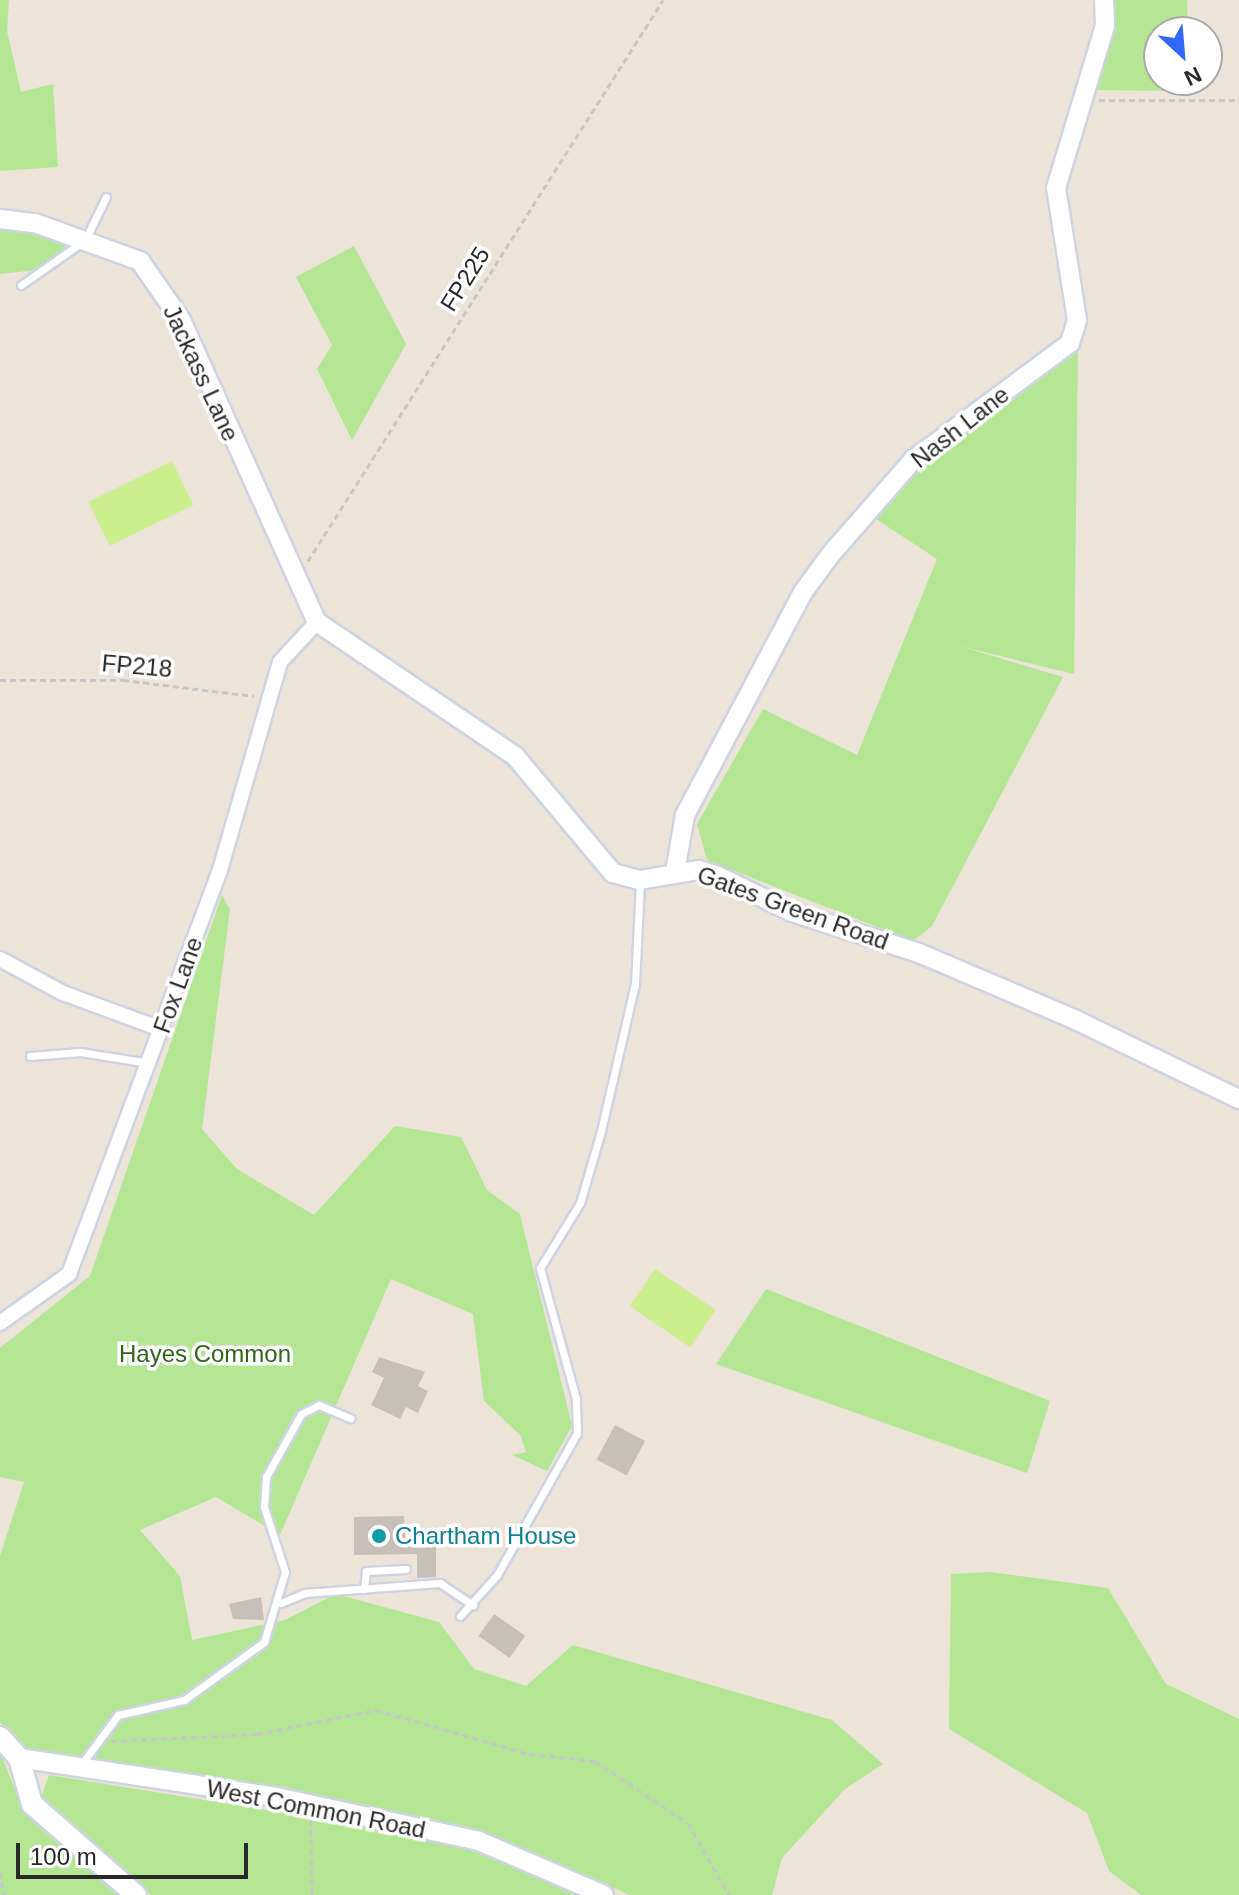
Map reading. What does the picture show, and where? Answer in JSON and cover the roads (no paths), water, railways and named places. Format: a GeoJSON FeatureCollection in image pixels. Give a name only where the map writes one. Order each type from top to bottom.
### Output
{"type":"FeatureCollection","features":[{"type":"Feature","properties":{"kind":"main road"},"geometry":{"type":"LineString","coordinates":[[0,1737],[19,1758],[32,1804],[136,1895]]}},
{"type":"Feature","properties":{"kind":"street","name":"Nash Lane"},"geometry":{"type":"LineString","coordinates":[[675,872],[685,815],[803,592],[831,554],[913,460],[1070,343],[1077,320],[1056,188],[1105,26],[1104,0]]}},
{"type":"Feature","properties":{"kind":"street","name":"Jackass Lane"},"geometry":{"type":"LineString","coordinates":[[0,219],[85,240],[140,261],[181,320],[317,622]]}},
{"type":"Feature","properties":{"kind":"street","name":"Fox Lane"},"geometry":{"type":"LineString","coordinates":[[0,1323],[69,1274],[220,870],[280,662],[317,622]]}},
{"type":"Feature","properties":{"kind":"street"},"geometry":{"type":"LineString","coordinates":[[317,622],[515,756],[601,864],[640,880]]}},
{"type":"Feature","properties":{"kind":"street","name":"Gates Green Road"},"geometry":{"type":"LineString","coordinates":[[640,880],[699,870],[792,912],[919,953],[1239,1099]]}},
{"type":"Feature","properties":{"kind":"street"},"geometry":{"type":"LineString","coordinates":[[0,959],[63,993],[161,1029]]}},
{"type":"Feature","properties":{"kind":"street","name":"West Common Road"},"geometry":{"type":"LineString","coordinates":[[19,1758],[77,1772],[314,1805],[479,1841],[604,1895]]}},
{"type":"Feature","properties":{"kind":"lane"},"geometry":{"type":"LineString","coordinates":[[21,285],[85,240],[106,197]]}},
{"type":"Feature","properties":{"kind":"lane"},"geometry":{"type":"LineString","coordinates":[[460,1616],[473,1605],[577,1433],[576,1399],[540,1268],[580,1203],[595,1155],[635,984],[640,880]]}},
{"type":"Feature","properties":{"kind":"lane"},"geometry":{"type":"LineString","coordinates":[[30,1056],[80,1052],[149,1063]]}},
{"type":"Feature","properties":{"kind":"lane"},"geometry":{"type":"LineString","coordinates":[[77,1772],[93,1741],[118,1715],[184,1700],[235,1667],[264,1642],[281,1603],[285,1572],[264,1507],[266,1477],[301,1414],[319,1405],[350,1418]]}},
{"type":"Feature","properties":{"kind":"lane"},"geometry":{"type":"LineString","coordinates":[[364,1589],[366,1571],[406,1569]]}},
{"type":"Feature","properties":{"kind":"lane"},"geometry":{"type":"LineString","coordinates":[[281,1603],[304,1593],[440,1583],[473,1605]]}},
{"type":"Feature","properties":{"kind":"place","name":"Chartham House"},"geometry":{"type":"Point","coordinates":[379,1536]}},
{"type":"Feature","properties":{"kind":"park label","name":"Hayes Common"},"geometry":{"type":"Point","coordinates":[205,1354]}}]}
